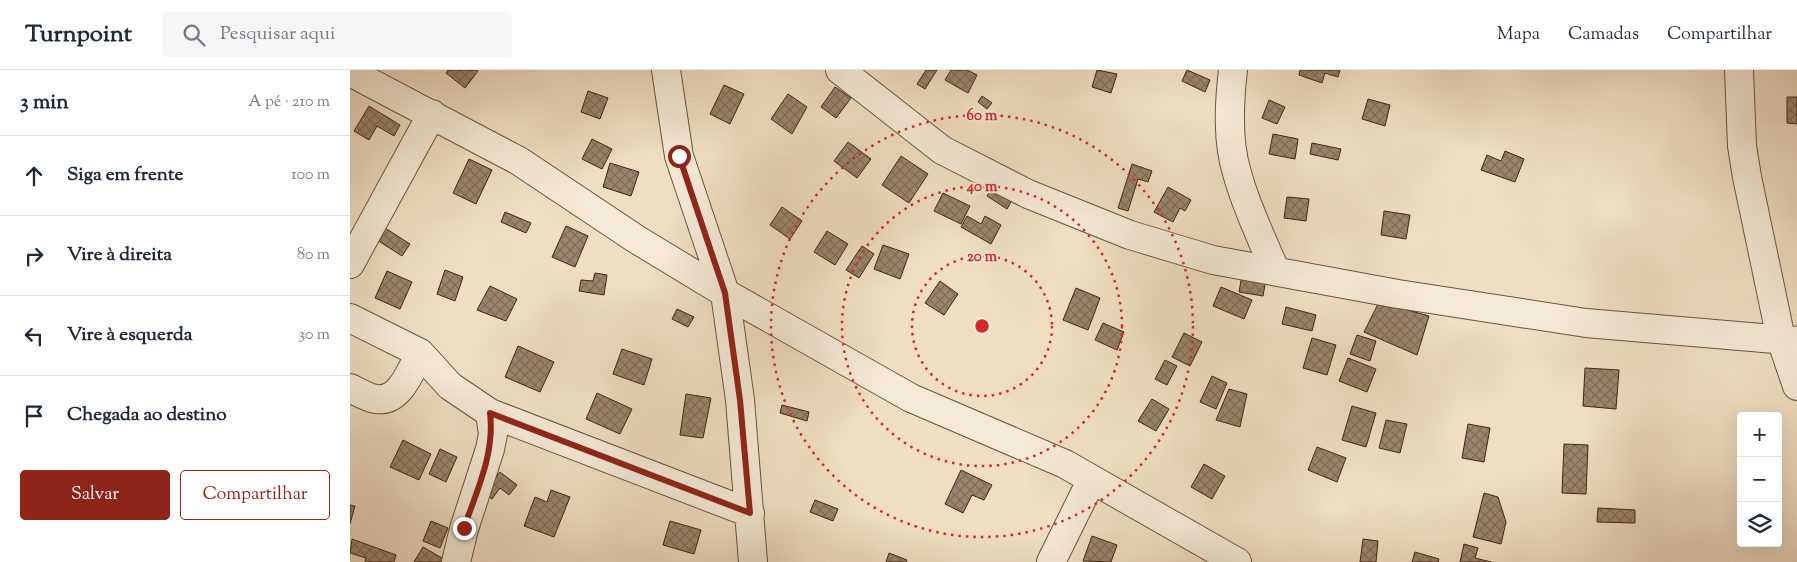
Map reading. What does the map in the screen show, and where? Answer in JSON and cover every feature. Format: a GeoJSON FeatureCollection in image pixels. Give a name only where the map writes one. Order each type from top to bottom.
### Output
{"type":"FeatureCollection","features":[{"type":"Feature","properties":{"kind":"street"},"geometry":{"type":"LineString","coordinates":[[666,70],[679,156],[725,293],[740,400],[753,562]]}},
{"type":"Feature","properties":{"kind":"street"},"geometry":{"type":"LineString","coordinates":[[840,70],[942,150],[1028,194],[1140,238],[1213,260],[1398,294],[1586,323],[1789,340]]}},
{"type":"Feature","properties":{"kind":"street"},"geometry":{"type":"LineString","coordinates":[[1233,70],[1230,99],[1232,149],[1237,173],[1275,270]]}},
{"type":"Feature","properties":{"kind":"street"},"geometry":{"type":"LineString","coordinates":[[1739,70],[1742,146],[1789,340],[1797,386]]}},
{"type":"Feature","properties":{"kind":"street"},"geometry":{"type":"LineString","coordinates":[[350,72],[519,160],[636,238],[725,293],[910,398],[1042,454],[1237,562]]}},
{"type":"Feature","properties":{"kind":"street"},"geometry":{"type":"LineString","coordinates":[[350,264],[432,114]]}},
{"type":"Feature","properties":{"kind":"street"},"geometry":{"type":"LineString","coordinates":[[350,318],[420,353],[450,386],[490,413],[750,513]]}},
{"type":"Feature","properties":{"kind":"street"},"geometry":{"type":"LineString","coordinates":[[350,388],[375,399],[386,399],[394,396],[403,385],[420,353]]}},
{"type":"Feature","properties":{"kind":"street"},"geometry":{"type":"LineString","coordinates":[[456,562],[464,528],[490,449],[493,434],[490,413]]}},
{"type":"Feature","properties":{"kind":"street"},"geometry":{"type":"LineString","coordinates":[[1051,562],[1091,481]]}},
{"type":"Feature","properties":{"kind":"building"},"geometry":{"type":"Polygon","coordinates":[[[448,70],[478,71],[465,88],[446,73],[448,70]]]}},
{"type":"Feature","properties":{"kind":"building"},"geometry":{"type":"Polygon","coordinates":[[[926,70],[937,70],[925,89],[917,84],[926,70]]]}},
{"type":"Feature","properties":{"kind":"building"},"geometry":{"type":"Polygon","coordinates":[[[951,70],[967,70],[977,75],[968,93],[945,80],[951,70]]]}},
{"type":"Feature","properties":{"kind":"building"},"geometry":{"type":"Polygon","coordinates":[[[1097,70],[1117,74],[1111,93],[1092,87],[1097,70]]]}},
{"type":"Feature","properties":{"kind":"building"},"geometry":{"type":"Polygon","coordinates":[[[1187,70],[1210,80],[1205,92],[1182,81],[1187,70]]]}},
{"type":"Feature","properties":{"kind":"building"},"geometry":{"type":"Polygon","coordinates":[[[1300,70],[1340,70],[1338,77],[1325,73],[1322,83],[1299,75],[1300,70]]]}},
{"type":"Feature","properties":{"kind":"building"},"geometry":{"type":"Polygon","coordinates":[[[724,85],[744,94],[730,124],[710,114],[724,85]]]}},
{"type":"Feature","properties":{"kind":"building"},"geometry":{"type":"Polygon","coordinates":[[[835,87],[851,98],[836,118],[821,107],[835,87]]]}},
{"type":"Feature","properties":{"kind":"building"},"geometry":{"type":"Polygon","coordinates":[[[588,91],[608,98],[600,119],[581,112],[588,91]]]}},
{"type":"Feature","properties":{"kind":"building"},"geometry":{"type":"Polygon","coordinates":[[[788,94],[807,107],[792,134],[771,119],[788,94]]]}},
{"type":"Feature","properties":{"kind":"building"},"geometry":{"type":"Polygon","coordinates":[[[982,96],[992,103],[987,109],[978,102],[982,96]]]}},
{"type":"Feature","properties":{"kind":"building"},"geometry":{"type":"Polygon","coordinates":[[[1787,97],[1797,97],[1797,124],[1787,123],[1787,97]]]}},
{"type":"Feature","properties":{"kind":"building"},"geometry":{"type":"Polygon","coordinates":[[[1368,99],[1390,105],[1385,126],[1362,119],[1368,99]]]}},
{"type":"Feature","properties":{"kind":"building"},"geometry":{"type":"Polygon","coordinates":[[[1269,100],[1285,107],[1277,124],[1262,118],[1269,100]]]}},
{"type":"Feature","properties":{"kind":"building"},"geometry":{"type":"Polygon","coordinates":[[[369,106],[400,125],[394,136],[377,126],[369,140],[354,131],[369,106]]]}},
{"type":"Feature","properties":{"kind":"building"},"geometry":{"type":"Polygon","coordinates":[[[1273,134],[1298,139],[1295,159],[1269,154],[1273,134]]]}},
{"type":"Feature","properties":{"kind":"building"},"geometry":{"type":"Polygon","coordinates":[[[592,139],[612,149],[602,169],[582,159],[592,139]]]}},
{"type":"Feature","properties":{"kind":"building"},"geometry":{"type":"Polygon","coordinates":[[[848,142],[871,159],[857,178],[834,161],[848,142]]]}},
{"type":"Feature","properties":{"kind":"building"},"geometry":{"type":"Polygon","coordinates":[[[1312,143],[1341,149],[1338,160],[1310,154],[1312,143]]]}},
{"type":"Feature","properties":{"kind":"building"},"geometry":{"type":"Polygon","coordinates":[[[1505,151],[1524,159],[1515,182],[1481,170],[1487,155],[1501,161],[1505,151]]]}},
{"type":"Feature","properties":{"kind":"building"},"geometry":{"type":"Polygon","coordinates":[[[901,156],[928,174],[909,203],[882,185],[901,156]]]}},
{"type":"Feature","properties":{"kind":"building"},"geometry":{"type":"Polygon","coordinates":[[[469,159],[492,170],[476,204],[453,193],[469,159]]]}},
{"type":"Feature","properties":{"kind":"building"},"geometry":{"type":"Polygon","coordinates":[[[610,163],[639,172],[631,196],[603,187],[610,163]]]}},
{"type":"Feature","properties":{"kind":"building"},"geometry":{"type":"Polygon","coordinates":[[[1132,164],[1152,171],[1148,182],[1138,179],[1128,211],[1118,208],[1132,164]]]}},
{"type":"Feature","properties":{"kind":"building"},"geometry":{"type":"Polygon","coordinates":[[[1168,187],[1191,200],[1185,211],[1180,208],[1173,222],[1154,212],[1168,187]]]}},
{"type":"Feature","properties":{"kind":"building"},"geometry":{"type":"Polygon","coordinates":[[[992,188],[1012,200],[1007,209],[987,196],[992,188]]]}},
{"type":"Feature","properties":{"kind":"building"},"geometry":{"type":"Polygon","coordinates":[[[943,193],[970,206],[961,224],[934,211],[943,193]]]}},
{"type":"Feature","properties":{"kind":"building"},"geometry":{"type":"Polygon","coordinates":[[[1287,197],[1309,199],[1306,221],[1284,218],[1287,197]]]}},
{"type":"Feature","properties":{"kind":"building"},"geometry":{"type":"Polygon","coordinates":[[[782,207],[802,221],[790,239],[770,225],[782,207]]]}},
{"type":"Feature","properties":{"kind":"building"},"geometry":{"type":"Polygon","coordinates":[[[1384,211],[1410,215],[1406,239],[1381,235],[1384,211]]]}},
{"type":"Feature","properties":{"kind":"building"},"geometry":{"type":"Polygon","coordinates":[[[505,212],[531,223],[526,233],[501,222],[505,212]]]}},
{"type":"Feature","properties":{"kind":"building"},"geometry":{"type":"Polygon","coordinates":[[[967,216],[981,224],[985,216],[1001,225],[991,244],[961,227],[967,216]]]}},
{"type":"Feature","properties":{"kind":"building"},"geometry":{"type":"Polygon","coordinates":[[[566,226],[588,236],[575,267],[552,257],[566,226]]]}},
{"type":"Feature","properties":{"kind":"building"},"geometry":{"type":"Polygon","coordinates":[[[385,228],[410,244],[402,256],[377,240],[385,228]]]}},
{"type":"Feature","properties":{"kind":"building"},"geometry":{"type":"Polygon","coordinates":[[[827,231],[848,244],[835,265],[814,252],[827,231]]]}},
{"type":"Feature","properties":{"kind":"building"},"geometry":{"type":"Polygon","coordinates":[[[883,245],[909,254],[900,279],[874,269],[883,245]]]}},
{"type":"Feature","properties":{"kind":"building"},"geometry":{"type":"Polygon","coordinates":[[[862,246],[874,254],[859,278],[846,270],[862,246]]]}},
{"type":"Feature","properties":{"kind":"building"},"geometry":{"type":"Polygon","coordinates":[[[445,270],[463,277],[455,301],[437,294],[445,270]]]}},
{"type":"Feature","properties":{"kind":"building"},"geometry":{"type":"Polygon","coordinates":[[[387,271],[412,282],[400,309],[375,298],[387,271]]]}},
{"type":"Feature","properties":{"kind":"building"},"geometry":{"type":"Polygon","coordinates":[[[595,273],[607,275],[604,295],[579,291],[581,280],[593,281],[595,273]]]}},
{"type":"Feature","properties":{"kind":"building"},"geometry":{"type":"Polygon","coordinates":[[[1242,275],[1266,279],[1263,296],[1239,292],[1242,275]]]}},
{"type":"Feature","properties":{"kind":"building"},"geometry":{"type":"Polygon","coordinates":[[[940,281],[958,294],[944,315],[925,303],[940,281]]]}},
{"type":"Feature","properties":{"kind":"building"},"geometry":{"type":"Polygon","coordinates":[[[490,286],[517,299],[506,321],[477,310],[490,286]]]}},
{"type":"Feature","properties":{"kind":"building"},"geometry":{"type":"Polygon","coordinates":[[[1221,287],[1252,300],[1244,319],[1213,306],[1221,287]]]}},
{"type":"Feature","properties":{"kind":"building"},"geometry":{"type":"Polygon","coordinates":[[[1076,288],[1100,298],[1088,330],[1063,320],[1076,288]]]}},
{"type":"Feature","properties":{"kind":"building"},"geometry":{"type":"Polygon","coordinates":[[[1379,302],[1429,316],[1417,355],[1364,332],[1379,302]]]}},
{"type":"Feature","properties":{"kind":"building"},"geometry":{"type":"Polygon","coordinates":[[[1286,307],[1316,315],[1312,331],[1282,324],[1286,307]]]}},
{"type":"Feature","properties":{"kind":"building"},"geometry":{"type":"Polygon","coordinates":[[[677,309],[694,317],[688,327],[672,319],[677,309]]]}},
{"type":"Feature","properties":{"kind":"building"},"geometry":{"type":"Polygon","coordinates":[[[1103,323],[1124,332],[1117,350],[1095,340],[1103,323]]]}},
{"type":"Feature","properties":{"kind":"building"},"geometry":{"type":"Polygon","coordinates":[[[1184,333],[1202,342],[1190,366],[1172,357],[1184,333]]]}},
{"type":"Feature","properties":{"kind":"building"},"geometry":{"type":"Polygon","coordinates":[[[1357,335],[1376,341],[1370,361],[1350,354],[1357,335]]]}},
{"type":"Feature","properties":{"kind":"building"},"geometry":{"type":"Polygon","coordinates":[[[1312,338],[1336,345],[1327,375],[1303,368],[1312,338]]]}},
{"type":"Feature","properties":{"kind":"building"},"geometry":{"type":"Polygon","coordinates":[[[518,346],[554,362],[540,392],[505,377],[518,346]]]}},
{"type":"Feature","properties":{"kind":"building"},"geometry":{"type":"Polygon","coordinates":[[[622,349],[652,359],[644,385],[613,374],[622,349]]]}},
{"type":"Feature","properties":{"kind":"building"},"geometry":{"type":"Polygon","coordinates":[[[1348,358],[1376,369],[1367,392],[1339,381],[1348,358]]]}},
{"type":"Feature","properties":{"kind":"building"},"geometry":{"type":"Polygon","coordinates":[[[1165,360],[1177,366],[1167,385],[1155,379],[1165,360]]]}},
{"type":"Feature","properties":{"kind":"building"},"geometry":{"type":"Polygon","coordinates":[[[1585,368],[1619,370],[1616,409],[1583,406],[1585,368]]]}},
{"type":"Feature","properties":{"kind":"building"},"geometry":{"type":"Polygon","coordinates":[[[1212,376],[1227,383],[1216,409],[1200,402],[1212,376]]]}},
{"type":"Feature","properties":{"kind":"building"},"geometry":{"type":"Polygon","coordinates":[[[1229,389],[1247,394],[1240,427],[1216,420],[1229,389]]]}},
{"type":"Feature","properties":{"kind":"building"},"geometry":{"type":"Polygon","coordinates":[[[597,393],[632,409],[620,434],[586,419],[597,393]]]}},
{"type":"Feature","properties":{"kind":"building"},"geometry":{"type":"Polygon","coordinates":[[[686,394],[711,398],[703,438],[680,435],[686,394]]]}},
{"type":"Feature","properties":{"kind":"building"},"geometry":{"type":"Polygon","coordinates":[[[1152,399],[1169,409],[1156,431],[1138,421],[1152,399]]]}},
{"type":"Feature","properties":{"kind":"building"},"geometry":{"type":"Polygon","coordinates":[[[782,405],[809,412],[807,421],[780,413],[782,405]]]}},
{"type":"Feature","properties":{"kind":"building"},"geometry":{"type":"Polygon","coordinates":[[[1352,406],[1376,413],[1366,447],[1342,440],[1352,406]]]}},
{"type":"Feature","properties":{"kind":"building"},"geometry":{"type":"Polygon","coordinates":[[[1386,420],[1407,424],[1400,453],[1379,448],[1386,420]]]}},
{"type":"Feature","properties":{"kind":"building"},"geometry":{"type":"Polygon","coordinates":[[[1468,424],[1490,428],[1484,462],[1462,458],[1468,424]]]}},
{"type":"Feature","properties":{"kind":"building"},"geometry":{"type":"Polygon","coordinates":[[[403,440],[431,454],[419,480],[390,467],[403,440]]]}},
{"type":"Feature","properties":{"kind":"building"},"geometry":{"type":"Polygon","coordinates":[[[1564,444],[1588,445],[1586,494],[1562,493],[1564,444]]]}},
{"type":"Feature","properties":{"kind":"building"},"geometry":{"type":"Polygon","coordinates":[[[1317,447],[1346,458],[1337,482],[1308,470],[1317,447]]]}},
{"type":"Feature","properties":{"kind":"building"},"geometry":{"type":"Polygon","coordinates":[[[440,449],[457,457],[446,482],[429,474],[440,449]]]}},
{"type":"Feature","properties":{"kind":"building"},"geometry":{"type":"Polygon","coordinates":[[[1204,464],[1225,476],[1212,499],[1191,487],[1204,464]]]}},
{"type":"Feature","properties":{"kind":"building"},"geometry":{"type":"Polygon","coordinates":[[[961,470],[992,485],[984,500],[972,495],[963,513],[945,504],[961,470]]]}},
{"type":"Feature","properties":{"kind":"building"},"geometry":{"type":"Polygon","coordinates":[[[500,472],[517,485],[509,495],[500,488],[492,499],[484,493],[500,472]]]}},
{"type":"Feature","properties":{"kind":"building"},"geometry":{"type":"Polygon","coordinates":[[[551,490],[570,497],[554,537],[524,526],[535,497],[547,502],[551,490]]]}},
{"type":"Feature","properties":{"kind":"building"},"geometry":{"type":"Polygon","coordinates":[[[1484,493],[1498,497],[1506,522],[1501,544],[1473,537],[1484,493]]]}},
{"type":"Feature","properties":{"kind":"building"},"geometry":{"type":"Polygon","coordinates":[[[815,500],[838,509],[833,521],[810,512],[815,500]]]}},
{"type":"Feature","properties":{"kind":"building"},"geometry":{"type":"Polygon","coordinates":[[[350,505],[355,506],[350,524],[350,505]]]}},
{"type":"Feature","properties":{"kind":"building"},"geometry":{"type":"Polygon","coordinates":[[[1598,508],[1635,510],[1635,523],[1597,522],[1598,508]]]}},
{"type":"Feature","properties":{"kind":"building"},"geometry":{"type":"Polygon","coordinates":[[[431,521],[448,528],[440,548],[423,541],[431,521]]]}},
{"type":"Feature","properties":{"kind":"building"},"geometry":{"type":"Polygon","coordinates":[[[670,521],[701,530],[694,554],[663,545],[670,521]]]}},
{"type":"Feature","properties":{"kind":"building"},"geometry":{"type":"Polygon","coordinates":[[[1092,536],[1117,545],[1111,562],[1083,561],[1092,536]]]}},
{"type":"Feature","properties":{"kind":"building"},"geometry":{"type":"Polygon","coordinates":[[[352,539],[396,555],[394,562],[365,562],[366,558],[350,553],[352,539]]]}},
{"type":"Feature","properties":{"kind":"building"},"geometry":{"type":"Polygon","coordinates":[[[1363,539],[1378,541],[1376,562],[1360,562],[1363,539]]]}},
{"type":"Feature","properties":{"kind":"building"},"geometry":{"type":"Polygon","coordinates":[[[1464,544],[1478,548],[1475,558],[1491,562],[1460,562],[1464,544]]]}},
{"type":"Feature","properties":{"kind":"building"},"geometry":{"type":"Polygon","coordinates":[[[423,547],[447,561],[414,562],[423,547]]]}},
{"type":"Feature","properties":{"kind":"building"},"geometry":{"type":"Polygon","coordinates":[[[1415,552],[1439,559],[1438,562],[1412,562],[1415,552]]]}},
{"type":"Feature","properties":{"kind":"building"},"geometry":{"type":"Polygon","coordinates":[[[889,553],[907,560],[906,562],[886,562],[889,553]]]}},
{"type":"Feature","properties":{"kind":"route"},"geometry":{"type":"LineString","coordinates":[[464,528],[490,449],[493,434],[490,413],[750,513],[740,400],[725,293],[679,156]]}}]}
